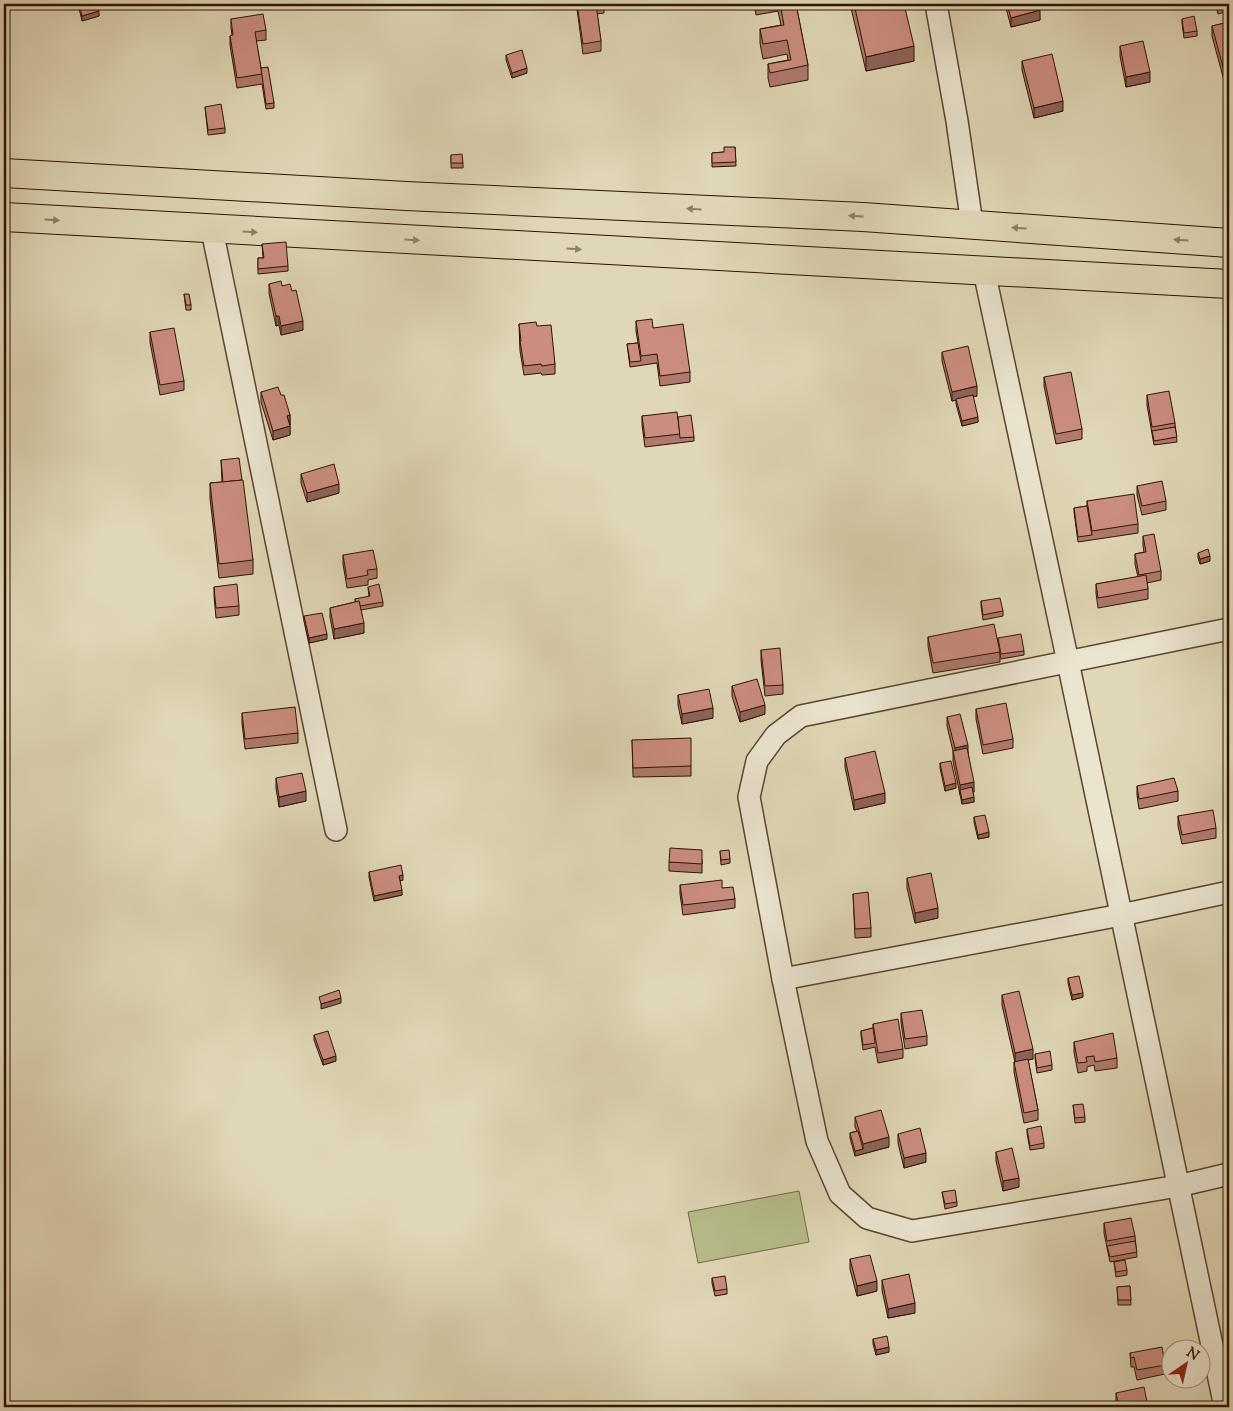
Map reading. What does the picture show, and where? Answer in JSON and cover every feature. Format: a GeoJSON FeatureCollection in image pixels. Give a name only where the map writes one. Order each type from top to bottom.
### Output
{"type":"FeatureCollection","features":[{"type":"Feature","properties":{"kind":"highway"},"geometry":{"type":"LineString","coordinates":[[4,173],[396,195],[863,217],[1229,243]]}},
{"type":"Feature","properties":{"kind":"highway"},"geometry":{"type":"LineString","coordinates":[[4,217],[212,230],[1229,284]]}},
{"type":"Feature","properties":{"kind":"street"},"geometry":{"type":"LineString","coordinates":[[936,4],[957,121],[972,224]]}},
{"type":"Feature","properties":{"kind":"street"},"geometry":{"type":"LineString","coordinates":[[212,230],[336,830]]}},
{"type":"Feature","properties":{"kind":"street"},"geometry":{"type":"LineString","coordinates":[[984,271],[1225,1407]]}},
{"type":"Feature","properties":{"kind":"street"},"geometry":{"type":"LineString","coordinates":[[1229,629],[800,716],[776,735],[757,761],[750,797],[783,979],[817,1141],[840,1194],[867,1218],[912,1231],[1178,1186],[1229,1174]]}},
{"type":"Feature","properties":{"kind":"street"},"geometry":{"type":"LineString","coordinates":[[783,979],[1229,892]]}},
{"type":"Feature","properties":{"kind":"green space"},"geometry":{"type":"Polygon","coordinates":[[[799,1191],[809,1242],[698,1263],[688,1212],[799,1191]]]}},
{"type":"Feature","properties":{"kind":"building"},"geometry":{"type":"Polygon","coordinates":[[[79,4],[97,4],[99,11],[82,16],[79,4]]]}},
{"type":"Feature","properties":{"kind":"building"},"geometry":{"type":"Polygon","coordinates":[[[577,4],[596,4],[601,41],[583,44],[577,4]]]}},
{"type":"Feature","properties":{"kind":"building"},"geometry":{"type":"Polygon","coordinates":[[[596,4],[604,4],[604,8],[596,9],[596,4]]]}},
{"type":"Feature","properties":{"kind":"building"},"geometry":{"type":"Polygon","coordinates":[[[780,4],[796,4],[808,65],[770,73],[768,64],[791,60],[787,40],[763,44],[760,29],[784,25],[780,4]]]}},
{"type":"Feature","properties":{"kind":"building"},"geometry":{"type":"Polygon","coordinates":[[[854,4],[904,4],[914,46],[866,57],[854,4]]]}},
{"type":"Feature","properties":{"kind":"building"},"geometry":{"type":"Polygon","coordinates":[[[1007,4],[1039,4],[1040,10],[1011,18],[1007,4]]]}},
{"type":"Feature","properties":{"kind":"building"},"geometry":{"type":"Polygon","coordinates":[[[263,14],[266,30],[255,32],[262,74],[237,78],[230,36],[233,35],[231,19],[263,14]]]}},
{"type":"Feature","properties":{"kind":"building"},"geometry":{"type":"Polygon","coordinates":[[[1194,16],[1197,31],[1184,33],[1182,19],[1194,16]]]}},
{"type":"Feature","properties":{"kind":"building"},"geometry":{"type":"Polygon","coordinates":[[[1229,22],[1229,77],[1226,78],[1212,26],[1229,22]]]}},
{"type":"Feature","properties":{"kind":"building"},"geometry":{"type":"Polygon","coordinates":[[[1143,41],[1150,72],[1126,77],[1120,46],[1143,41]]]}},
{"type":"Feature","properties":{"kind":"building"},"geometry":{"type":"Polygon","coordinates":[[[522,50],[527,68],[512,73],[506,55],[522,50]]]}},
{"type":"Feature","properties":{"kind":"building"},"geometry":{"type":"Polygon","coordinates":[[[1052,54],[1063,101],[1034,108],[1022,61],[1052,54]]]}},
{"type":"Feature","properties":{"kind":"building"},"geometry":{"type":"Polygon","coordinates":[[[268,67],[274,103],[266,104],[261,68],[268,67]]]}},
{"type":"Feature","properties":{"kind":"building"},"geometry":{"type":"Polygon","coordinates":[[[221,104],[225,128],[208,130],[205,107],[221,104]]]}},
{"type":"Feature","properties":{"kind":"building"},"geometry":{"type":"Polygon","coordinates":[[[724,147],[735,147],[736,162],[712,163],[712,153],[724,152],[724,147]]]}},
{"type":"Feature","properties":{"kind":"building"},"geometry":{"type":"Polygon","coordinates":[[[462,154],[463,163],[451,163],[451,155],[462,154]]]}},
{"type":"Feature","properties":{"kind":"building"},"geometry":{"type":"Polygon","coordinates":[[[286,242],[288,266],[258,269],[258,258],[264,258],[262,244],[286,242]]]}},
{"type":"Feature","properties":{"kind":"building"},"geometry":{"type":"Polygon","coordinates":[[[281,281],[282,286],[290,284],[292,291],[296,290],[303,321],[281,326],[279,316],[276,316],[269,284],[281,281]]]}},
{"type":"Feature","properties":{"kind":"building"},"geometry":{"type":"Polygon","coordinates":[[[184,294],[189,294],[191,305],[186,305],[184,294]]]}},
{"type":"Feature","properties":{"kind":"building"},"geometry":{"type":"Polygon","coordinates":[[[652,319],[653,328],[683,324],[690,372],[660,376],[657,354],[641,356],[636,321],[652,319]]]}},
{"type":"Feature","properties":{"kind":"building"},"geometry":{"type":"Polygon","coordinates":[[[536,322],[537,326],[551,325],[555,364],[524,366],[519,324],[536,322]]]}},
{"type":"Feature","properties":{"kind":"building"},"geometry":{"type":"Polygon","coordinates":[[[174,328],[184,381],[160,385],[150,332],[174,328]]]}},
{"type":"Feature","properties":{"kind":"building"},"geometry":{"type":"Polygon","coordinates":[[[638,343],[641,361],[630,362],[627,344],[638,343]]]}},
{"type":"Feature","properties":{"kind":"building"},"geometry":{"type":"Polygon","coordinates":[[[968,346],[977,386],[952,392],[942,352],[968,346]]]}},
{"type":"Feature","properties":{"kind":"building"},"geometry":{"type":"Polygon","coordinates":[[[1071,372],[1082,429],[1056,434],[1044,377],[1071,372]]]}},
{"type":"Feature","properties":{"kind":"building"},"geometry":{"type":"Polygon","coordinates":[[[278,387],[281,395],[284,395],[290,415],[287,416],[290,426],[273,431],[261,392],[278,387]]]}},
{"type":"Feature","properties":{"kind":"building"},"geometry":{"type":"Polygon","coordinates":[[[1169,391],[1175,423],[1152,427],[1147,395],[1169,391]]]}},
{"type":"Feature","properties":{"kind":"building"},"geometry":{"type":"Polygon","coordinates":[[[973,395],[978,417],[962,421],[956,399],[973,395]]]}},
{"type":"Feature","properties":{"kind":"building"},"geometry":{"type":"Polygon","coordinates":[[[677,412],[680,434],[645,438],[642,416],[677,412]]]}},
{"type":"Feature","properties":{"kind":"building"},"geometry":{"type":"Polygon","coordinates":[[[691,415],[694,437],[680,438],[678,417],[691,415]]]}},
{"type":"Feature","properties":{"kind":"building"},"geometry":{"type":"Polygon","coordinates":[[[1175,427],[1177,437],[1154,441],[1152,431],[1175,427]]]}},
{"type":"Feature","properties":{"kind":"building"},"geometry":{"type":"Polygon","coordinates":[[[239,458],[242,480],[223,482],[221,460],[239,458]]]}},
{"type":"Feature","properties":{"kind":"building"},"geometry":{"type":"Polygon","coordinates":[[[334,464],[339,484],[307,493],[301,474],[334,464]]]}},
{"type":"Feature","properties":{"kind":"building"},"geometry":{"type":"Polygon","coordinates":[[[243,480],[253,560],[219,564],[210,483],[243,480]]]}},
{"type":"Feature","properties":{"kind":"building"},"geometry":{"type":"Polygon","coordinates":[[[1162,481],[1166,501],[1142,506],[1137,486],[1162,481]]]}},
{"type":"Feature","properties":{"kind":"building"},"geometry":{"type":"Polygon","coordinates":[[[1134,494],[1138,524],[1092,531],[1087,501],[1134,494]]]}},
{"type":"Feature","properties":{"kind":"building"},"geometry":{"type":"Polygon","coordinates":[[[1087,506],[1092,535],[1078,537],[1074,508],[1087,506]]]}},
{"type":"Feature","properties":{"kind":"building"},"geometry":{"type":"Polygon","coordinates":[[[1154,534],[1161,571],[1139,575],[1135,554],[1146,552],[1143,536],[1154,534]]]}},
{"type":"Feature","properties":{"kind":"building"},"geometry":{"type":"Polygon","coordinates":[[[1208,549],[1210,556],[1200,559],[1198,553],[1208,549]]]}},
{"type":"Feature","properties":{"kind":"building"},"geometry":{"type":"Polygon","coordinates":[[[373,550],[377,569],[367,570],[368,575],[347,579],[343,555],[373,550]]]}},
{"type":"Feature","properties":{"kind":"building"},"geometry":{"type":"Polygon","coordinates":[[[1146,575],[1148,589],[1098,598],[1096,584],[1146,575]]]}},
{"type":"Feature","properties":{"kind":"building"},"geometry":{"type":"Polygon","coordinates":[[[237,584],[239,606],[216,608],[214,587],[237,584]]]}},
{"type":"Feature","properties":{"kind":"building"},"geometry":{"type":"Polygon","coordinates":[[[379,584],[383,602],[360,606],[359,601],[356,602],[355,599],[370,596],[368,587],[379,584]]]}},
{"type":"Feature","properties":{"kind":"building"},"geometry":{"type":"Polygon","coordinates":[[[1000,598],[1003,611],[983,615],[981,601],[1000,598]]]}},
{"type":"Feature","properties":{"kind":"building"},"geometry":{"type":"Polygon","coordinates":[[[359,601],[364,623],[334,629],[330,608],[359,601]]]}},
{"type":"Feature","properties":{"kind":"building"},"geometry":{"type":"Polygon","coordinates":[[[322,613],[327,634],[309,638],[304,616],[322,613]]]}},
{"type":"Feature","properties":{"kind":"building"},"geometry":{"type":"Polygon","coordinates":[[[994,624],[1000,652],[933,663],[928,637],[994,624]]]}},
{"type":"Feature","properties":{"kind":"building"},"geometry":{"type":"Polygon","coordinates":[[[1021,634],[1024,651],[1001,654],[998,638],[1021,634]]]}},
{"type":"Feature","properties":{"kind":"building"},"geometry":{"type":"Polygon","coordinates":[[[780,648],[783,685],[765,686],[761,650],[780,648]]]}},
{"type":"Feature","properties":{"kind":"building"},"geometry":{"type":"Polygon","coordinates":[[[757,679],[765,705],[740,712],[732,686],[757,679]]]}},
{"type":"Feature","properties":{"kind":"building"},"geometry":{"type":"Polygon","coordinates":[[[709,689],[713,708],[682,714],[678,695],[709,689]]]}},
{"type":"Feature","properties":{"kind":"building"},"geometry":{"type":"Polygon","coordinates":[[[1006,703],[1013,739],[983,745],[976,709],[1006,703]]]}},
{"type":"Feature","properties":{"kind":"building"},"geometry":{"type":"Polygon","coordinates":[[[295,707],[298,733],[245,739],[242,713],[295,707]]]}},
{"type":"Feature","properties":{"kind":"building"},"geometry":{"type":"Polygon","coordinates":[[[960,714],[968,745],[955,748],[947,717],[960,714]]]}},
{"type":"Feature","properties":{"kind":"building"},"geometry":{"type":"Polygon","coordinates":[[[691,738],[691,766],[633,768],[632,740],[691,738]]]}},
{"type":"Feature","properties":{"kind":"building"},"geometry":{"type":"Polygon","coordinates":[[[967,748],[974,782],[960,785],[953,751],[967,748]]]}},
{"type":"Feature","properties":{"kind":"building"},"geometry":{"type":"Polygon","coordinates":[[[875,751],[885,793],[854,800],[845,758],[875,751]]]}},
{"type":"Feature","properties":{"kind":"building"},"geometry":{"type":"Polygon","coordinates":[[[951,761],[956,783],[945,786],[940,763],[951,761]]]}},
{"type":"Feature","properties":{"kind":"building"},"geometry":{"type":"Polygon","coordinates":[[[302,773],[306,791],[279,797],[276,778],[302,773]]]}},
{"type":"Feature","properties":{"kind":"building"},"geometry":{"type":"Polygon","coordinates":[[[1174,778],[1178,791],[1139,799],[1137,786],[1174,778]]]}},
{"type":"Feature","properties":{"kind":"building"},"geometry":{"type":"Polygon","coordinates":[[[972,787],[974,797],[962,800],[960,790],[972,787]]]}},
{"type":"Feature","properties":{"kind":"building"},"geometry":{"type":"Polygon","coordinates":[[[1213,810],[1216,828],[1182,835],[1178,816],[1213,810]]]}},
{"type":"Feature","properties":{"kind":"building"},"geometry":{"type":"Polygon","coordinates":[[[985,815],[989,832],[978,835],[974,817],[985,815]]]}},
{"type":"Feature","properties":{"kind":"building"},"geometry":{"type":"Polygon","coordinates":[[[670,848],[702,850],[702,864],[669,862],[670,848]]]}},
{"type":"Feature","properties":{"kind":"building"},"geometry":{"type":"Polygon","coordinates":[[[729,850],[730,859],[721,860],[720,851],[729,850]]]}},
{"type":"Feature","properties":{"kind":"building"},"geometry":{"type":"Polygon","coordinates":[[[401,865],[403,875],[399,876],[402,890],[374,896],[369,872],[401,865]]]}},
{"type":"Feature","properties":{"kind":"building"},"geometry":{"type":"Polygon","coordinates":[[[931,873],[938,908],[915,913],[907,878],[931,873]]]}},
{"type":"Feature","properties":{"kind":"building"},"geometry":{"type":"Polygon","coordinates":[[[722,880],[722,888],[733,887],[735,899],[683,905],[680,885],[722,880]]]}},
{"type":"Feature","properties":{"kind":"building"},"geometry":{"type":"Polygon","coordinates":[[[868,892],[871,928],[855,929],[853,894],[868,892]]]}},
{"type":"Feature","properties":{"kind":"building"},"geometry":{"type":"Polygon","coordinates":[[[1079,976],[1083,993],[1072,995],[1068,978],[1079,976]]]}},
{"type":"Feature","properties":{"kind":"building"},"geometry":{"type":"Polygon","coordinates":[[[339,990],[341,998],[321,1004],[319,997],[339,990]]]}},
{"type":"Feature","properties":{"kind":"building"},"geometry":{"type":"Polygon","coordinates":[[[1019,991],[1033,1049],[1015,1053],[1002,995],[1019,991]]]}},
{"type":"Feature","properties":{"kind":"building"},"geometry":{"type":"Polygon","coordinates":[[[922,1010],[927,1036],[905,1039],[901,1013],[922,1010]]]}},
{"type":"Feature","properties":{"kind":"building"},"geometry":{"type":"Polygon","coordinates":[[[898,1019],[903,1049],[878,1053],[873,1024],[898,1019]]]}},
{"type":"Feature","properties":{"kind":"building"},"geometry":{"type":"Polygon","coordinates":[[[873,1028],[875,1043],[863,1045],[861,1031],[873,1028]]]}},
{"type":"Feature","properties":{"kind":"building"},"geometry":{"type":"Polygon","coordinates":[[[328,1031],[336,1056],[323,1060],[314,1035],[328,1031]]]}},
{"type":"Feature","properties":{"kind":"building"},"geometry":{"type":"Polygon","coordinates":[[[1113,1033],[1117,1058],[1095,1062],[1094,1056],[1086,1057],[1087,1062],[1078,1063],[1074,1042],[1113,1033]]]}},
{"type":"Feature","properties":{"kind":"building"},"geometry":{"type":"Polygon","coordinates":[[[1050,1051],[1052,1065],[1037,1068],[1035,1054],[1050,1051]]]}},
{"type":"Feature","properties":{"kind":"building"},"geometry":{"type":"Polygon","coordinates":[[[1028,1059],[1038,1110],[1024,1113],[1014,1062],[1028,1059]]]}},
{"type":"Feature","properties":{"kind":"building"},"geometry":{"type":"Polygon","coordinates":[[[1083,1104],[1085,1117],[1075,1118],[1073,1105],[1083,1104]]]}},
{"type":"Feature","properties":{"kind":"building"},"geometry":{"type":"Polygon","coordinates":[[[881,1110],[889,1137],[863,1144],[855,1117],[881,1110]]]}},
{"type":"Feature","properties":{"kind":"building"},"geometry":{"type":"Polygon","coordinates":[[[1041,1126],[1044,1143],[1030,1146],[1027,1129],[1041,1126]]]}},
{"type":"Feature","properties":{"kind":"building"},"geometry":{"type":"Polygon","coordinates":[[[920,1128],[926,1153],[904,1158],[898,1134],[920,1128]]]}},
{"type":"Feature","properties":{"kind":"building"},"geometry":{"type":"Polygon","coordinates":[[[858,1131],[863,1149],[855,1151],[850,1133],[858,1131]]]}},
{"type":"Feature","properties":{"kind":"building"},"geometry":{"type":"Polygon","coordinates":[[[1012,1148],[1019,1178],[1003,1181],[996,1152],[1012,1148]]]}},
{"type":"Feature","properties":{"kind":"building"},"geometry":{"type":"Polygon","coordinates":[[[955,1190],[957,1202],[945,1204],[942,1192],[955,1190]]]}},
{"type":"Feature","properties":{"kind":"building"},"geometry":{"type":"Polygon","coordinates":[[[1131,1218],[1135,1236],[1107,1241],[1104,1223],[1131,1218]]]}},
{"type":"Feature","properties":{"kind":"building"},"geometry":{"type":"Polygon","coordinates":[[[1135,1241],[1137,1252],[1110,1257],[1107,1246],[1135,1241]]]}},
{"type":"Feature","properties":{"kind":"building"},"geometry":{"type":"Polygon","coordinates":[[[870,1255],[877,1281],[857,1286],[850,1259],[870,1255]]]}},
{"type":"Feature","properties":{"kind":"building"},"geometry":{"type":"Polygon","coordinates":[[[1125,1260],[1127,1270],[1116,1272],[1114,1262],[1125,1260]]]}},
{"type":"Feature","properties":{"kind":"building"},"geometry":{"type":"Polygon","coordinates":[[[909,1274],[915,1303],[888,1309],[882,1280],[909,1274]]]}},
{"type":"Feature","properties":{"kind":"building"},"geometry":{"type":"Polygon","coordinates":[[[725,1276],[727,1289],[715,1291],[712,1278],[725,1276]]]}},
{"type":"Feature","properties":{"kind":"building"},"geometry":{"type":"Polygon","coordinates":[[[1130,1286],[1131,1300],[1118,1300],[1117,1287],[1130,1286]]]}},
{"type":"Feature","properties":{"kind":"building"},"geometry":{"type":"Polygon","coordinates":[[[887,1336],[889,1347],[876,1350],[873,1339],[887,1336]]]}},
{"type":"Feature","properties":{"kind":"building"},"geometry":{"type":"Polygon","coordinates":[[[1160,1347],[1160,1366],[1137,1370],[1134,1357],[1131,1358],[1130,1353],[1160,1347]]]}},
{"type":"Feature","properties":{"kind":"building"},"geometry":{"type":"Polygon","coordinates":[[[1144,1387],[1148,1407],[1119,1407],[1116,1393],[1144,1387]]]}}]}
